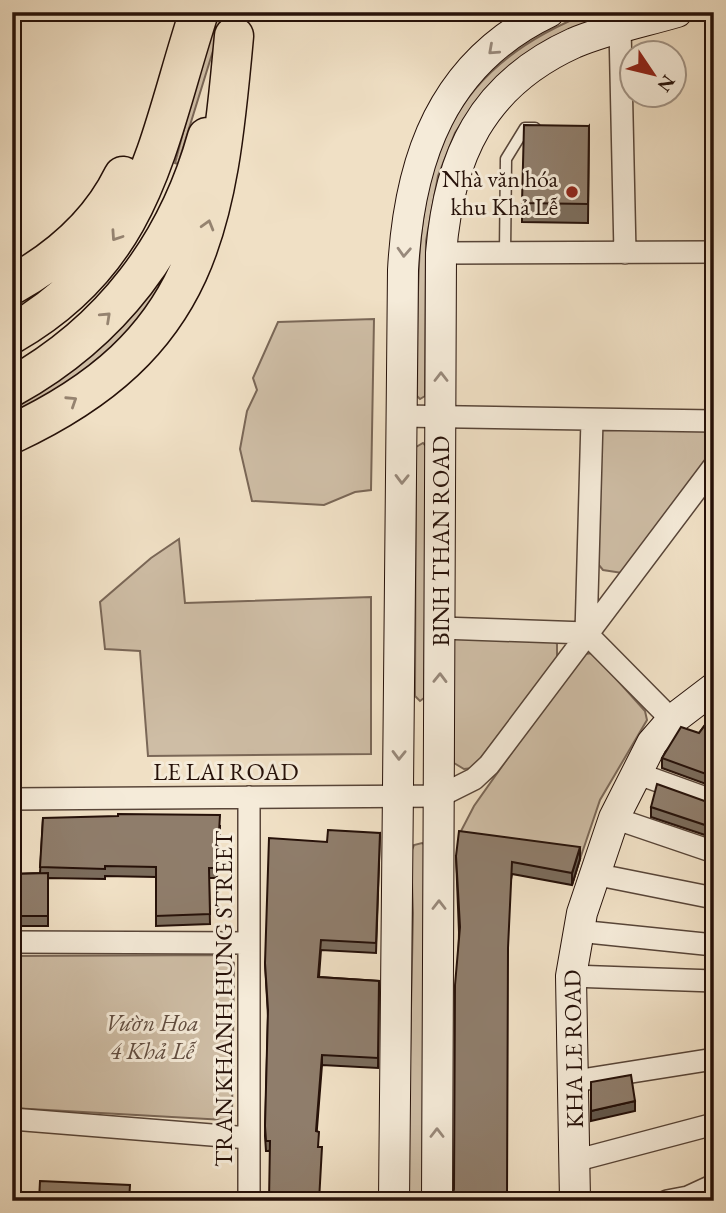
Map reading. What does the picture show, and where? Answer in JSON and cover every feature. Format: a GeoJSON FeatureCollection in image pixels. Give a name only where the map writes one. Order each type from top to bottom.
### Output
{"type":"FeatureCollection","features":[{"type":"Feature","properties":{"kind":"highway"},"geometry":{"type":"LineString","coordinates":[[12,285],[56,258],[113,197],[196,24]]}},
{"type":"Feature","properties":{"kind":"highway"},"geometry":{"type":"LineString","coordinates":[[12,334],[36,320],[93,270],[136,206],[166,128],[196,24]]}},
{"type":"Feature","properties":{"kind":"highway"},"geometry":{"type":"LineString","coordinates":[[12,387],[60,358],[94,328],[134,288],[157,255],[175,222],[206,142],[237,24]]}},
{"type":"Feature","properties":{"kind":"highway"},"geometry":{"type":"LineString","coordinates":[[12,434],[77,399],[116,368],[156,329],[172,303],[195,260],[212,210],[224,150],[237,24]]}},
{"type":"Feature","properties":{"kind":"main road","name":"BINH THAN ROAD"},"geometry":{"type":"LineString","coordinates":[[394,1201],[402,416],[405,231],[408,204],[421,156],[446,104],[474,67],[507,37],[550,12]]}},
{"type":"Feature","properties":{"kind":"main road","name":"BINH THAN ROAD"},"geometry":{"type":"LineString","coordinates":[[437,1201],[441,253],[445,211],[452,177],[471,135],[492,104],[542,61],[575,43],[677,12]]}},
{"type":"Feature","properties":{"kind":"main road","name":"KHA LE ROAD"},"geometry":{"type":"LineString","coordinates":[[575,1201],[575,1081],[570,976],[578,931],[614,818],[652,743],[672,720],[714,688]]}},
{"type":"Feature","properties":{"kind":"street"},"geometry":{"type":"LineString","coordinates":[[620,28],[625,253]]}},
{"type":"Feature","properties":{"kind":"street"},"geometry":{"type":"LineString","coordinates":[[441,253],[714,252]]}},
{"type":"Feature","properties":{"kind":"street"},"geometry":{"type":"LineString","coordinates":[[402,416],[714,421]]}},
{"type":"Feature","properties":{"kind":"street"},"geometry":{"type":"LineString","coordinates":[[586,633],[592,419]]}},
{"type":"Feature","properties":{"kind":"street"},"geometry":{"type":"LineString","coordinates":[[440,796],[474,779],[489,765],[714,466]]}},
{"type":"Feature","properties":{"kind":"street"},"geometry":{"type":"LineString","coordinates":[[441,628],[586,633],[672,720]]}},
{"type":"Feature","properties":{"kind":"street"},"geometry":{"type":"LineString","coordinates":[[636,773],[714,801]]}},
{"type":"Feature","properties":{"kind":"street","name":"LE LAI ROAD"},"geometry":{"type":"LineString","coordinates":[[12,799],[440,796]]}},
{"type":"Feature","properties":{"kind":"street","name":"TRAN KHANH HUNG STREET"},"geometry":{"type":"LineString","coordinates":[[249,797],[249,1201]]}},
{"type":"Feature","properties":{"kind":"street"},"geometry":{"type":"LineString","coordinates":[[614,818],[714,852]]}},
{"type":"Feature","properties":{"kind":"street"},"geometry":{"type":"LineString","coordinates":[[594,874],[714,898]]}},
{"type":"Feature","properties":{"kind":"street"},"geometry":{"type":"LineString","coordinates":[[578,931],[714,945]]}},
{"type":"Feature","properties":{"kind":"street"},"geometry":{"type":"LineString","coordinates":[[12,942],[249,943]]}},
{"type":"Feature","properties":{"kind":"street"},"geometry":{"type":"LineString","coordinates":[[570,976],[714,981]]}},
{"type":"Feature","properties":{"kind":"street"},"geometry":{"type":"LineString","coordinates":[[575,1081],[714,1059]]}},
{"type":"Feature","properties":{"kind":"street"},"geometry":{"type":"LineString","coordinates":[[12,1119],[249,1138]]}},
{"type":"Feature","properties":{"kind":"street"},"geometry":{"type":"LineString","coordinates":[[574,1160],[714,1124]]}},
{"type":"Feature","properties":{"kind":"street"},"geometry":{"type":"LineString","coordinates":[[667,1201],[688,1198],[714,1185]]}},
{"type":"Feature","properties":{"kind":"lane"},"geometry":{"type":"LineString","coordinates":[[505,253],[506,159],[525,128],[552,127]]}},
{"type":"Feature","properties":{"kind":"green space"},"geometry":{"type":"Polygon","coordinates":[[[215,12],[225,12],[178,164],[175,163],[215,12]]]}},
{"type":"Feature","properties":{"kind":"green space"},"geometry":{"type":"Polygon","coordinates":[[[591,12],[623,12],[474,104],[455,133],[438,176],[426,241],[425,396],[420,399],[417,396],[417,333],[418,274],[423,219],[434,167],[453,120],[484,79],[529,42],[591,12]]]}},
{"type":"Feature","properties":{"kind":"green space"},"geometry":{"type":"Polygon","coordinates":[[[187,230],[144,321],[73,384],[12,415],[12,396],[187,230]]]}},
{"type":"Feature","properties":{"kind":"green space"},"geometry":{"type":"Polygon","coordinates":[[[374,319],[371,490],[355,492],[324,505],[252,501],[240,449],[247,411],[257,390],[253,378],[278,322],[374,319]]]}},
{"type":"Feature","properties":{"kind":"green space"},"geometry":{"type":"Polygon","coordinates":[[[714,428],[714,452],[622,573],[603,570],[598,564],[599,429],[714,428]]]}},
{"type":"Feature","properties":{"kind":"green space"},"geometry":{"type":"Polygon","coordinates":[[[423,443],[427,447],[424,698],[420,701],[415,696],[416,447],[423,443]]]}},
{"type":"Feature","properties":{"kind":"green space"},"geometry":{"type":"Polygon","coordinates":[[[179,539],[185,603],[371,597],[371,754],[148,756],[140,651],[105,649],[100,602],[151,558],[179,539]]]}},
{"type":"Feature","properties":{"kind":"green space"},"geometry":{"type":"Polygon","coordinates":[[[551,637],[557,644],[557,660],[473,768],[464,769],[454,763],[450,644],[455,638],[551,637]]]}},
{"type":"Feature","properties":{"kind":"green space"},"geometry":{"type":"Polygon","coordinates":[[[593,653],[645,711],[647,720],[600,800],[580,859],[459,843],[461,831],[474,806],[577,660],[585,654],[593,653]]]}},
{"type":"Feature","properties":{"kind":"green space"},"geometry":{"type":"Polygon","coordinates":[[[414,845],[425,845],[423,1201],[407,1201],[413,913],[411,852],[414,845]]]}},
{"type":"Feature","properties":{"kind":"green space","name":"Vườn Hoa 4 Khả Lễ"},"geometry":{"type":"Polygon","coordinates":[[[228,955],[234,963],[232,1115],[225,1120],[12,1108],[12,956],[228,955]]]}},
{"type":"Feature","properties":{"kind":"building"},"geometry":{"type":"Polygon","coordinates":[[[524,125],[589,126],[588,204],[522,203],[524,125]]]}},
{"type":"Feature","properties":{"kind":"building"},"geometry":{"type":"Polygon","coordinates":[[[714,700],[714,711],[706,706],[714,700]]]}},
{"type":"Feature","properties":{"kind":"building"},"geometry":{"type":"Polygon","coordinates":[[[714,713],[714,752],[706,774],[662,758],[681,727],[699,733],[714,713]]]}},
{"type":"Feature","properties":{"kind":"building"},"geometry":{"type":"Polygon","coordinates":[[[657,784],[714,803],[714,828],[651,807],[657,784]]]}},
{"type":"Feature","properties":{"kind":"building"},"geometry":{"type":"Polygon","coordinates":[[[118,814],[220,815],[217,868],[209,868],[210,914],[156,916],[156,867],[40,867],[43,818],[118,814]]]}},
{"type":"Feature","properties":{"kind":"building"},"geometry":{"type":"Polygon","coordinates":[[[328,830],[380,833],[376,943],[321,940],[318,977],[379,981],[378,1058],[322,1055],[316,1131],[319,1132],[318,1147],[322,1147],[319,1201],[269,1201],[270,1141],[266,1141],[265,1126],[268,1010],[265,963],[269,838],[327,842],[328,830]]]}},
{"type":"Feature","properties":{"kind":"building"},"geometry":{"type":"Polygon","coordinates":[[[459,831],[580,847],[572,873],[512,862],[508,948],[507,1201],[451,1201],[454,1189],[455,985],[460,927],[456,856],[459,831]]]}},
{"type":"Feature","properties":{"kind":"building"},"geometry":{"type":"Polygon","coordinates":[[[48,873],[48,916],[14,916],[13,874],[48,873]]]}},
{"type":"Feature","properties":{"kind":"building"},"geometry":{"type":"Polygon","coordinates":[[[631,1075],[635,1101],[591,1111],[591,1082],[631,1075]]]}},
{"type":"Feature","properties":{"kind":"building"},"geometry":{"type":"Polygon","coordinates":[[[40,1181],[130,1185],[129,1201],[39,1201],[40,1181]]]}},
{"type":"Feature","properties":{"kind":"place","name":"Nhà văn hóa khu Khả Lễ"},"geometry":{"type":"Point","coordinates":[572,192]}}]}
